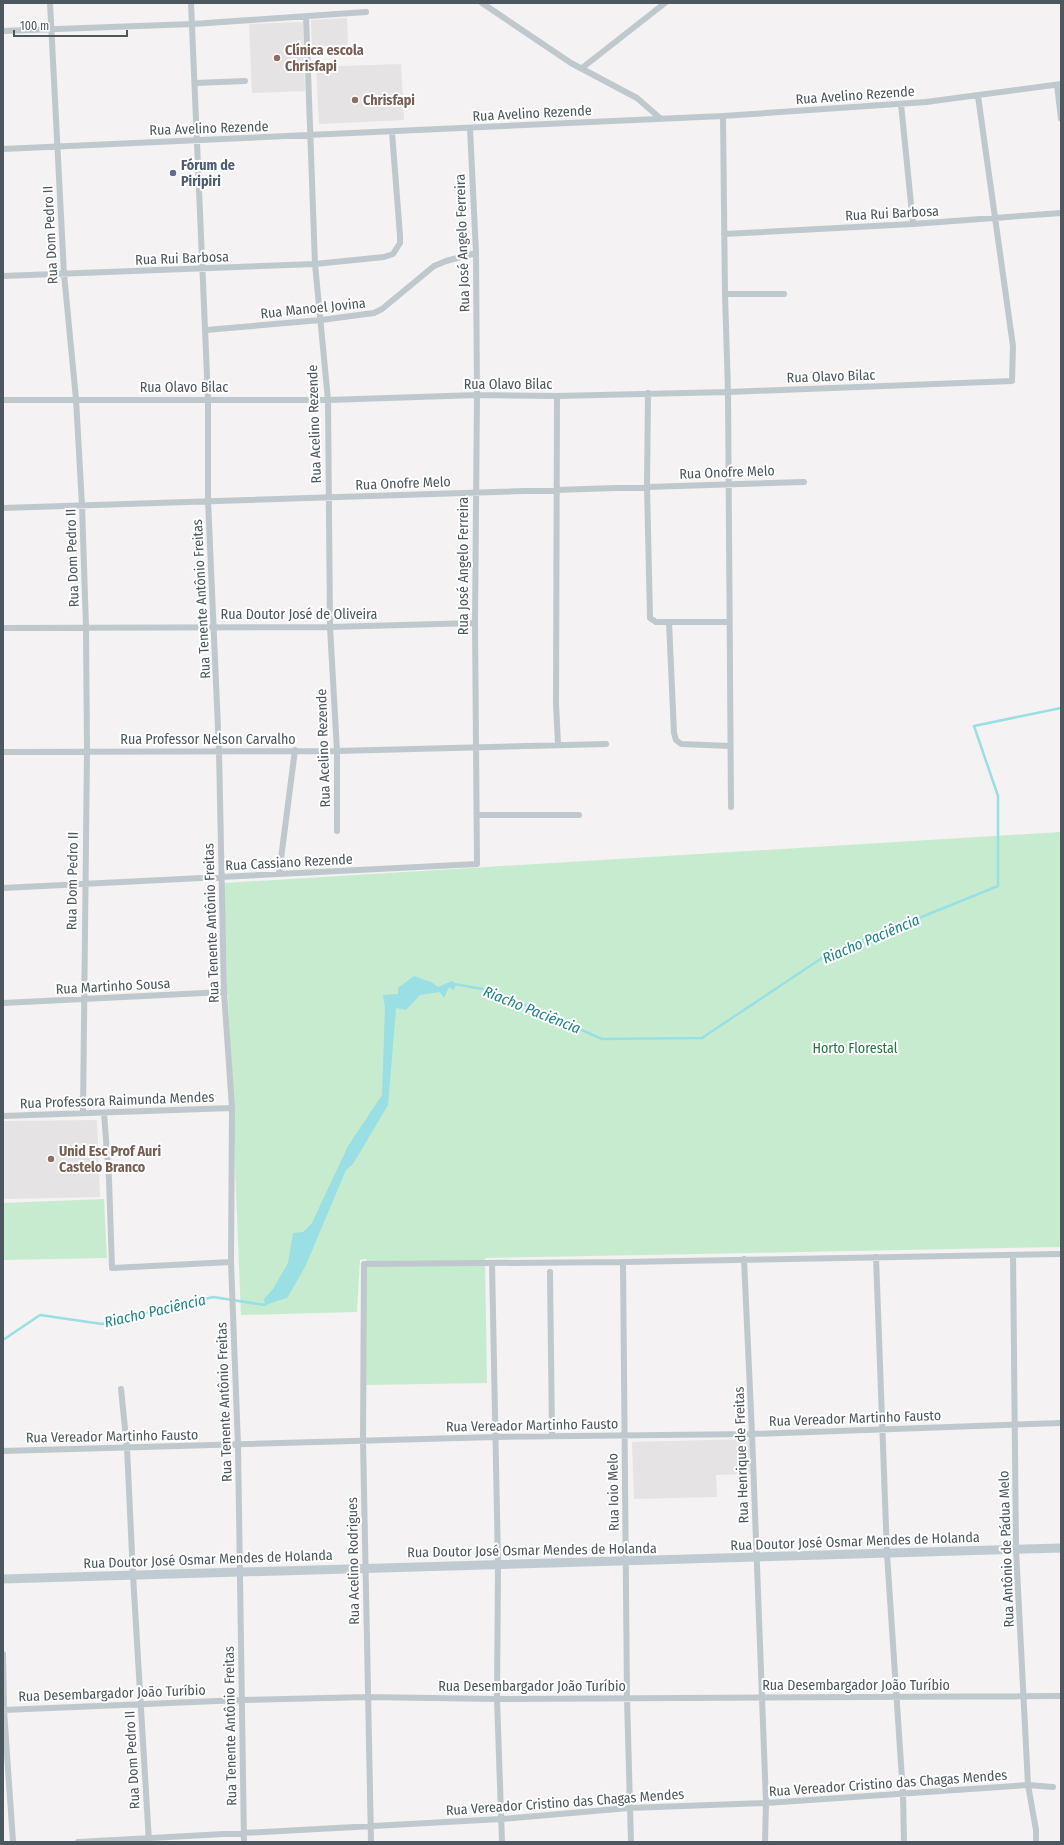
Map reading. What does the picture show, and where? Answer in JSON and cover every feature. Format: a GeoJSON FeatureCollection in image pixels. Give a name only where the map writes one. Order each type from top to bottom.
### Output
{"type":"FeatureCollection","features":[{"type":"Feature","properties":{"kind":"street","name":"Rua Dom Pedro II"},"geometry":{"type":"LineString","coordinates":[[50,3],[64,274],[76,399],[82,505],[86,627],[87,752],[84,884],[83,1114]]}},
{"type":"Feature","properties":{"kind":"street","name":"Rua Tenente Antônio Freitas"},"geometry":{"type":"LineString","coordinates":[[191,3],[196,83],[206,330],[208,500],[219,751],[224,992],[232,1108],[231,1262],[238,1445],[244,1842]]}},
{"type":"Feature","properties":{"kind":"street"},"geometry":{"type":"LineString","coordinates":[[482,3],[565,59],[616,88],[637,98],[661,119]]}},
{"type":"Feature","properties":{"kind":"street"},"geometry":{"type":"LineString","coordinates":[[582,68],[665,3]]}},
{"type":"Feature","properties":{"kind":"street"},"geometry":{"type":"LineString","coordinates":[[3,32],[193,24],[366,12]]}},
{"type":"Feature","properties":{"kind":"street","name":"Rua Acelino Rezende"},"geometry":{"type":"LineString","coordinates":[[306,17],[315,264],[328,400],[330,627],[337,751],[337,831]]}},
{"type":"Feature","properties":{"kind":"street"},"geometry":{"type":"LineString","coordinates":[[196,83],[245,81]]}},
{"type":"Feature","properties":{"kind":"street"},"geometry":{"type":"LineString","coordinates":[[1059,84],[1061,119]]}},
{"type":"Feature","properties":{"kind":"street","name":"Rua Avelino Rezende"},"geometry":{"type":"LineString","coordinates":[[3,149],[722,116],[901,104],[978,96],[1059,84]]}},
{"type":"Feature","properties":{"kind":"street"},"geometry":{"type":"LineString","coordinates":[[978,96],[996,218]]}},
{"type":"Feature","properties":{"kind":"street"},"geometry":{"type":"LineString","coordinates":[[901,104],[913,224]]}},
{"type":"Feature","properties":{"kind":"street"},"geometry":{"type":"LineString","coordinates":[[722,116],[728,392],[730,746],[732,807]]}},
{"type":"Feature","properties":{"kind":"street","name":"Rua José Angelo Ferreira"},"geometry":{"type":"LineString","coordinates":[[470,128],[476,253],[477,395],[475,623],[478,860]]}},
{"type":"Feature","properties":{"kind":"street","name":"Rua Rui Barbosa"},"geometry":{"type":"LineString","coordinates":[[3,276],[315,264],[384,257],[393,254],[400,243],[392,132]]}},
{"type":"Feature","properties":{"kind":"street","name":"Rua Rui Barbosa"},"geometry":{"type":"LineString","coordinates":[[724,234],[913,224],[1061,213]]}},
{"type":"Feature","properties":{"kind":"street","name":"Rua Olavo Bilac"},"geometry":{"type":"LineString","coordinates":[[3,400],[328,400],[477,395],[557,396],[728,392],[1012,381],[1013,346],[996,218]]}},
{"type":"Feature","properties":{"kind":"street","name":"Rua Manoel Jovina"},"geometry":{"type":"LineString","coordinates":[[206,330],[321,320],[374,313],[382,309],[434,266],[446,260],[476,253]]}},
{"type":"Feature","properties":{"kind":"street"},"geometry":{"type":"LineString","coordinates":[[725,294],[784,294]]}},
{"type":"Feature","properties":{"kind":"street"},"geometry":{"type":"LineString","coordinates":[[648,394],[647,486],[650,614],[654,621],[669,622],[699,620],[729,622]]}},
{"type":"Feature","properties":{"kind":"street"},"geometry":{"type":"LineString","coordinates":[[557,396],[558,490],[556,704],[558,744]]}},
{"type":"Feature","properties":{"kind":"street","name":"Rua Onofre Melo"},"geometry":{"type":"LineString","coordinates":[[3,508],[208,500],[804,482]]}},
{"type":"Feature","properties":{"kind":"street"},"geometry":{"type":"LineString","coordinates":[[669,622],[675,737],[681,744],[730,746]]}},
{"type":"Feature","properties":{"kind":"street","name":"Rua Doutor José de Oliveira"},"geometry":{"type":"LineString","coordinates":[[3,628],[214,626],[330,627],[475,623]]}},
{"type":"Feature","properties":{"kind":"street","name":"Rua Professor Nelson Carvalho"},"geometry":{"type":"LineString","coordinates":[[3,752],[337,751],[477,748],[558,744],[606,744]]}},
{"type":"Feature","properties":{"kind":"street"},"geometry":{"type":"LineString","coordinates":[[279,874],[295,750]]}},
{"type":"Feature","properties":{"kind":"street"},"geometry":{"type":"LineString","coordinates":[[477,815],[579,815]]}},
{"type":"Feature","properties":{"kind":"street","name":"Rua Cassiano Rezende"},"geometry":{"type":"LineString","coordinates":[[3,888],[473,865],[477,864],[478,860]]}},
{"type":"Feature","properties":{"kind":"street","name":"Rua Martinho Sousa"},"geometry":{"type":"LineString","coordinates":[[3,1003],[224,992]]}},
{"type":"Feature","properties":{"kind":"street","name":"Rua Professora Raimunda Mendes"},"geometry":{"type":"LineString","coordinates":[[3,1116],[232,1108]]}},
{"type":"Feature","properties":{"kind":"street"},"geometry":{"type":"LineString","coordinates":[[104,1113],[109,1179],[112,1268],[231,1262]]}},
{"type":"Feature","properties":{"kind":"street"},"geometry":{"type":"LineString","coordinates":[[502,1842],[497,1699],[498,1564],[492,1263],[1061,1254]]}},
{"type":"Feature","properties":{"kind":"street","name":"Rua Antônio de Pádua Melo"},"geometry":{"type":"LineString","coordinates":[[1013,1255],[1016,1550],[1028,1785],[1036,1830],[1036,1842]]}},
{"type":"Feature","properties":{"kind":"street"},"geometry":{"type":"LineString","coordinates":[[876,1257],[884,1428],[887,1554],[895,1697],[903,1794],[904,1842]]}},
{"type":"Feature","properties":{"kind":"street","name":"Rua Henrique de Freitas"},"geometry":{"type":"LineString","coordinates":[[744,1259],[766,1803],[765,1842]]}},
{"type":"Feature","properties":{"kind":"street","name":"Rua Ioio Melo"},"geometry":{"type":"LineString","coordinates":[[623,1262],[624,1435],[627,1561],[627,1698],[630,1842]]}},
{"type":"Feature","properties":{"kind":"street","name":"Rua Acelino Rodrigues"},"geometry":{"type":"LineString","coordinates":[[371,1842],[363,1440],[364,1264],[492,1263]]}},
{"type":"Feature","properties":{"kind":"street"},"geometry":{"type":"LineString","coordinates":[[550,1272],[552,1436]]}},
{"type":"Feature","properties":{"kind":"street","name":"Rua Dom Pedro II"},"geometry":{"type":"LineString","coordinates":[[121,1389],[127,1448],[140,1705],[149,1840]]}},
{"type":"Feature","properties":{"kind":"street","name":"Rua Vereador Martinho Fausto"},"geometry":{"type":"LineString","coordinates":[[3,1451],[495,1437],[752,1434],[884,1428],[1061,1423]]}},
{"type":"Feature","properties":{"kind":"street","name":"Rua Doutor José Osmar Mendes de Holanda"},"geometry":{"type":"LineString","coordinates":[[3,1579],[1061,1548]]}},
{"type":"Feature","properties":{"kind":"street"},"geometry":{"type":"LineString","coordinates":[[3,1654],[4,1710],[13,1842]]}},
{"type":"Feature","properties":{"kind":"street","name":"Rua Desembargador João Turíbio"},"geometry":{"type":"LineString","coordinates":[[4,1710],[241,1700],[367,1697],[497,1699],[1061,1696]]}},
{"type":"Feature","properties":{"kind":"street","name":"Rua Vereador Cristino das Chagas Mendes"},"geometry":{"type":"LineString","coordinates":[[78,1842],[149,1840],[244,1832],[501,1819],[629,1808],[766,1803],[1028,1785],[1053,1787]]}},
{"type":"Feature","properties":{"kind":"shaded area"},"geometry":{"type":"Polygon","coordinates":[[[347,18],[348,45],[312,47],[311,20],[347,18]]]}},
{"type":"Feature","properties":{"kind":"shaded area","name":"Clínica escola Chrisfapi"},"geometry":{"type":"Polygon","coordinates":[[[303,22],[305,91],[252,93],[249,24],[303,22]]]}},
{"type":"Feature","properties":{"kind":"shaded area"},"geometry":{"type":"Polygon","coordinates":[[[401,64],[404,120],[319,124],[316,67],[401,64]]]}},
{"type":"Feature","properties":{"kind":"shaded area","name":"Unid Esc Prof Auri Castelo Branco"},"geometry":{"type":"Polygon","coordinates":[[[97,1120],[100,1197],[3,1199],[3,1121],[97,1120]]]}},
{"type":"Feature","properties":{"kind":"shaded area"},"geometry":{"type":"Polygon","coordinates":[[[749,1439],[750,1474],[716,1475],[717,1497],[634,1499],[632,1442],[749,1439]]]}},
{"type":"Feature","properties":{"kind":"green space","name":"Horto Florestal"},"geometry":{"type":"Polygon","coordinates":[[[1061,832],[1061,1247],[485,1258],[487,1383],[363,1385],[366,1259],[360,1260],[357,1312],[241,1315],[228,995],[225,995],[225,986],[227,985],[224,883],[1061,832]]]}},
{"type":"Feature","properties":{"kind":"green space"},"geometry":{"type":"Polygon","coordinates":[[[104,1199],[107,1258],[3,1260],[3,1203],[104,1199]]]}},
{"type":"Feature","properties":{"kind":"water"},"geometry":{"type":"Polygon","coordinates":[[[414,976],[431,982],[438,987],[452,981],[456,984],[454,990],[449,987],[444,998],[440,992],[420,995],[406,1010],[396,1008],[388,1105],[353,1164],[346,1170],[305,1267],[287,1298],[265,1305],[264,1299],[273,1289],[288,1263],[293,1233],[303,1232],[312,1223],[348,1146],[382,1095],[385,1008],[383,995],[398,994],[398,988],[414,976]]]}},
{"type":"Feature","properties":{"kind":"waterway","name":"Riacho Paciência"},"geometry":{"type":"LineString","coordinates":[[454,984],[494,991],[602,1039],[702,1038],[825,956],[998,886],[998,796],[974,726],[1061,708]]}},
{"type":"Feature","properties":{"kind":"waterway","name":"Riacho Paciência"},"geometry":{"type":"LineString","coordinates":[[3,1340],[40,1315],[102,1324],[213,1297],[265,1305],[268,1303]]}},
{"type":"Feature","properties":{"kind":"place","name":"Clínica escola Chrisfapi"},"geometry":{"type":"Point","coordinates":[277,58]}},
{"type":"Feature","properties":{"kind":"place","name":"Chrisfapi"},"geometry":{"type":"Point","coordinates":[355,100]}},
{"type":"Feature","properties":{"kind":"place","name":"Fórum de Piripiri"},"geometry":{"type":"Point","coordinates":[173,173]}},
{"type":"Feature","properties":{"kind":"place","name":"Unid Esc Prof Auri Castelo Branco"},"geometry":{"type":"Point","coordinates":[51,1159]}}]}
